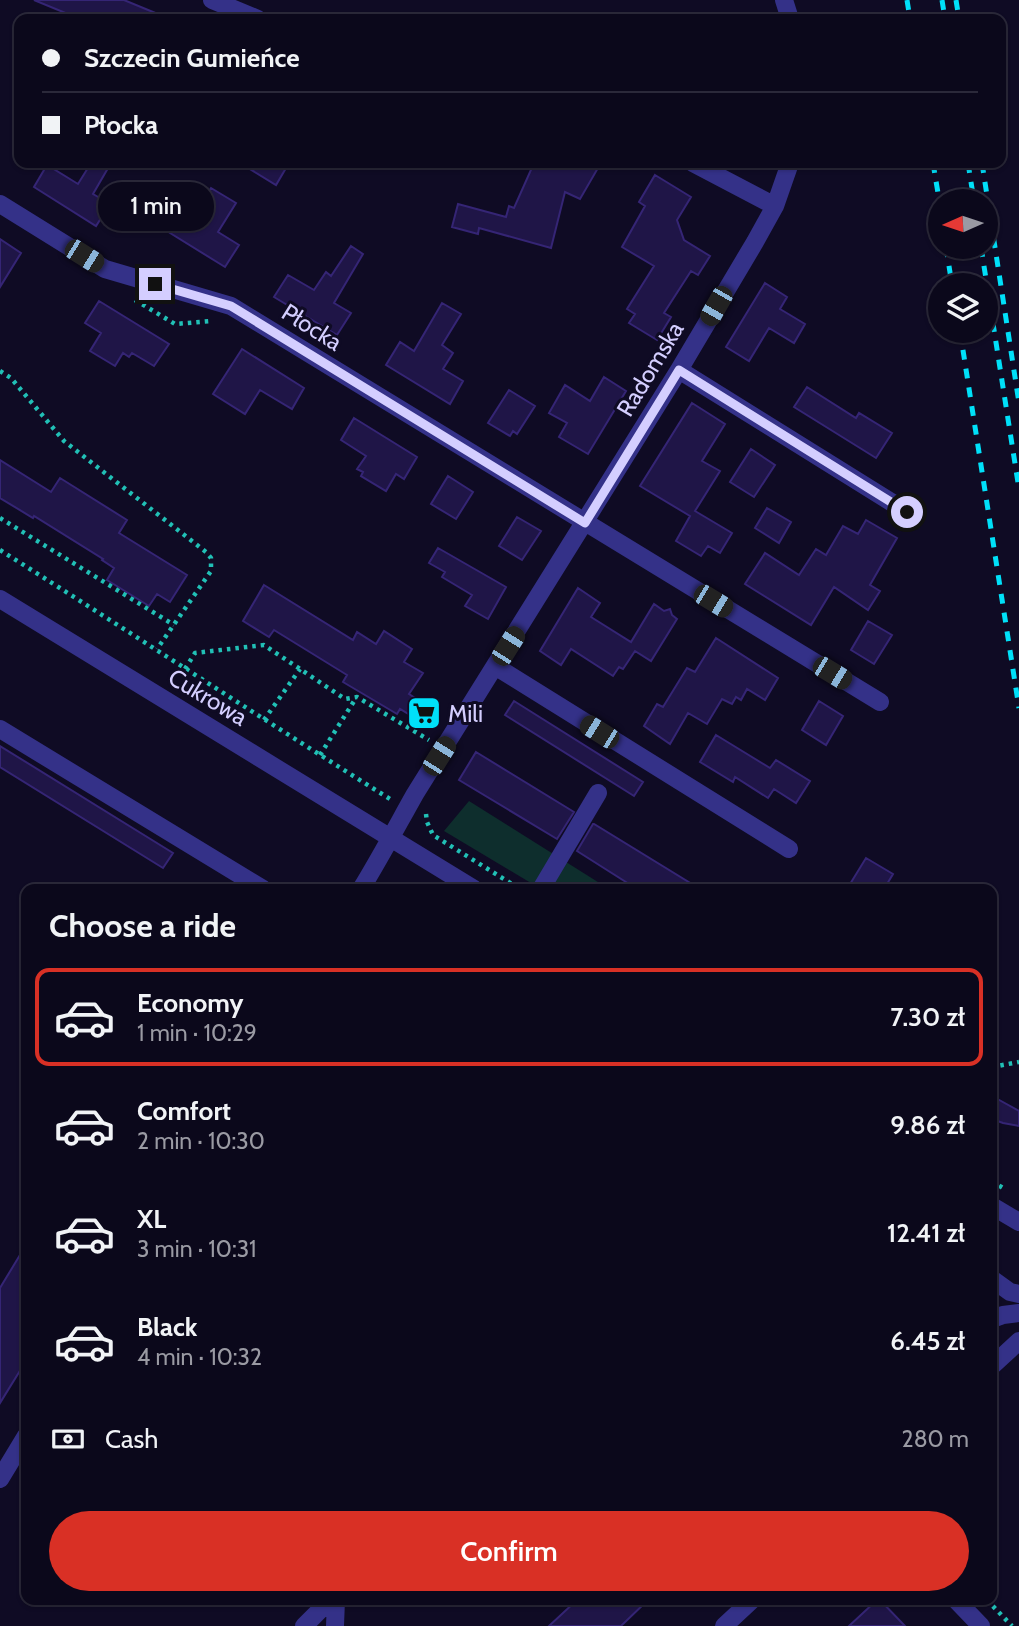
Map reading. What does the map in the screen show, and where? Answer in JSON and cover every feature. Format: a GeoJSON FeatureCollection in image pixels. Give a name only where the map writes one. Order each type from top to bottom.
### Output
{"type":"FeatureCollection","features":[{"type":"Feature","properties":{"kind":"street"},"geometry":{"type":"LineString","coordinates":[[212,0],[246,14]]}},
{"type":"Feature","properties":{"kind":"street"},"geometry":{"type":"LineString","coordinates":[[703,168],[775,206]]}},
{"type":"Feature","properties":{"kind":"street","name":"Radomska"},"geometry":{"type":"LineString","coordinates":[[389,838],[679,370],[765,225],[788,168]]}},
{"type":"Feature","properties":{"kind":"street","name":"Płocka"},"geometry":{"type":"LineString","coordinates":[[0,204],[105,269],[231,306],[585,523]]}},
{"type":"Feature","properties":{"kind":"street"},"geometry":{"type":"LineString","coordinates":[[679,370],[907,512]]}},
{"type":"Feature","properties":{"kind":"street"},"geometry":{"type":"LineString","coordinates":[[585,523],[880,702]]}},
{"type":"Feature","properties":{"kind":"street","name":"Cukrowa"},"geometry":{"type":"LineString","coordinates":[[0,599],[466,884]]}},
{"type":"Feature","properties":{"kind":"street"},"geometry":{"type":"LineString","coordinates":[[495,666],[789,849]]}},
{"type":"Feature","properties":{"kind":"street"},"geometry":{"type":"LineString","coordinates":[[0,729],[255,884]]}},
{"type":"Feature","properties":{"kind":"street"},"geometry":{"type":"LineString","coordinates":[[544,884],[598,793]]}},
{"type":"Feature","properties":{"kind":"street"},"geometry":{"type":"LineString","coordinates":[[364,884],[389,838]]}},
{"type":"Feature","properties":{"kind":"street"},"geometry":{"type":"LineString","coordinates":[[997,1209],[1019,1222]]}},
{"type":"Feature","properties":{"kind":"street"},"geometry":{"type":"LineString","coordinates":[[997,1283],[1010,1292],[1019,1294]]}},
{"type":"Feature","properties":{"kind":"street"},"geometry":{"type":"LineString","coordinates":[[997,1317],[1019,1313]]}},
{"type":"Feature","properties":{"kind":"street"},"geometry":{"type":"LineString","coordinates":[[997,1361],[1019,1341]]}},
{"type":"Feature","properties":{"kind":"street"},"geometry":{"type":"LineString","coordinates":[[0,1479],[21,1444]]}},
{"type":"Feature","properties":{"kind":"street"},"geometry":{"type":"LineString","coordinates":[[304,1626],[325,1605]]}},
{"type":"Feature","properties":{"kind":"street"},"geometry":{"type":"LineString","coordinates":[[335,1626],[336,1605]]}},
{"type":"Feature","properties":{"kind":"street"},"geometry":{"type":"LineString","coordinates":[[724,1626],[747,1605]]}},
{"type":"Feature","properties":{"kind":"street"},"geometry":{"type":"LineString","coordinates":[[961,1605],[981,1626]]}},
{"type":"Feature","properties":{"kind":"path"},"geometry":{"type":"LineString","coordinates":[[128,296],[175,324],[215,321]]}},
{"type":"Feature","properties":{"kind":"path"},"geometry":{"type":"LineString","coordinates":[[0,371],[11,378],[64,441],[211,558],[211,571],[157,649]]}},
{"type":"Feature","properties":{"kind":"path"},"geometry":{"type":"LineString","coordinates":[[0,518],[174,625]]}},
{"type":"Feature","properties":{"kind":"path"},"geometry":{"type":"LineString","coordinates":[[0,550],[390,799]]}},
{"type":"Feature","properties":{"kind":"path"},"geometry":{"type":"LineString","coordinates":[[185,669],[195,653],[264,645],[345,699],[357,697],[432,742]]}},
{"type":"Feature","properties":{"kind":"path"},"geometry":{"type":"LineString","coordinates":[[264,720],[300,669]]}},
{"type":"Feature","properties":{"kind":"path"},"geometry":{"type":"LineString","coordinates":[[320,755],[357,697]]}},
{"type":"Feature","properties":{"kind":"path"},"geometry":{"type":"LineString","coordinates":[[427,822],[433,835],[512,884]]}},
{"type":"Feature","properties":{"kind":"path"},"geometry":{"type":"LineString","coordinates":[[997,1066],[1019,1062]]}},
{"type":"Feature","properties":{"kind":"path"},"geometry":{"type":"LineString","coordinates":[[992,1605],[1012,1626]]}},
{"type":"Feature","properties":{"kind":"green space"},"geometry":{"type":"Polygon","coordinates":[[[469,801],[601,884],[533,884],[444,831],[469,801]]]}},
{"type":"Feature","properties":{"kind":"building"},"geometry":{"type":"Polygon","coordinates":[[[34,0],[124,0],[158,14],[68,14],[34,0]]]}},
{"type":"Feature","properties":{"kind":"building"},"geometry":{"type":"Polygon","coordinates":[[[45,168],[52,168],[78,184],[88,168],[108,168],[93,194],[110,204],[96,226],[34,187],[45,168]]]}},
{"type":"Feature","properties":{"kind":"building"},"geometry":{"type":"Polygon","coordinates":[[[248,168],[286,168],[276,185],[248,168]]]}},
{"type":"Feature","properties":{"kind":"building"},"geometry":{"type":"Polygon","coordinates":[[[532,168],[598,168],[580,199],[565,192],[551,248],[479,228],[478,234],[452,227],[458,204],[506,217],[509,206],[514,208],[532,168]]]}},
{"type":"Feature","properties":{"kind":"building"},"geometry":{"type":"Polygon","coordinates":[[[655,175],[691,197],[677,220],[684,240],[710,256],[698,275],[691,271],[664,313],[671,317],[657,340],[629,323],[635,314],[627,309],[654,266],[622,247],[645,206],[639,202],[655,175]]]}},
{"type":"Feature","properties":{"kind":"building"},"geometry":{"type":"Polygon","coordinates":[[[211,188],[236,203],[218,232],[239,245],[225,267],[162,228],[176,206],[193,217],[211,188]]]}},
{"type":"Feature","properties":{"kind":"building"},"geometry":{"type":"Polygon","coordinates":[[[0,239],[21,253],[0,287],[0,239]]]}},
{"type":"Feature","properties":{"kind":"building"},"geometry":{"type":"Polygon","coordinates":[[[351,246],[363,254],[334,303],[351,313],[337,335],[274,297],[288,275],[314,290],[326,272],[331,276],[351,246]]]}},
{"type":"Feature","properties":{"kind":"building"},"geometry":{"type":"Polygon","coordinates":[[[765,283],[787,297],[780,309],[805,324],[794,343],[769,328],[749,361],[726,347],[765,283]]]}},
{"type":"Feature","properties":{"kind":"building"},"geometry":{"type":"Polygon","coordinates":[[[99,301],[169,344],[154,366],[132,353],[129,357],[123,353],[115,366],[90,351],[101,333],[85,323],[99,301]]]}},
{"type":"Feature","properties":{"kind":"building"},"geometry":{"type":"Polygon","coordinates":[[[442,303],[461,314],[442,345],[453,353],[443,369],[463,381],[450,404],[386,365],[400,342],[414,351],[442,303]]]}},
{"type":"Feature","properties":{"kind":"building"},"geometry":{"type":"Polygon","coordinates":[[[242,349],[304,388],[292,409],[260,390],[245,414],[213,394],[242,349]]]}},
{"type":"Feature","properties":{"kind":"building"},"geometry":{"type":"Polygon","coordinates":[[[604,377],[626,391],[588,454],[559,437],[567,423],[549,413],[565,385],[590,401],[604,377]]]}},
{"type":"Feature","properties":{"kind":"building"},"geometry":{"type":"Polygon","coordinates":[[[807,387],[856,418],[859,413],[892,433],[876,458],[794,407],[807,387]]]}},
{"type":"Feature","properties":{"kind":"building"},"geometry":{"type":"Polygon","coordinates":[[[509,390],[535,406],[517,434],[513,431],[510,436],[488,423],[509,390]]]}},
{"type":"Feature","properties":{"kind":"building"},"geometry":{"type":"Polygon","coordinates":[[[692,403],[725,424],[702,461],[720,471],[695,511],[732,533],[720,553],[708,546],[701,556],[676,541],[690,516],[640,486],[692,403]]]}},
{"type":"Feature","properties":{"kind":"building"},"geometry":{"type":"Polygon","coordinates":[[[354,418],[417,457],[404,479],[396,474],[386,491],[361,476],[363,472],[357,469],[366,456],[341,440],[354,418]]]}},
{"type":"Feature","properties":{"kind":"building"},"geometry":{"type":"Polygon","coordinates":[[[751,449],[775,465],[754,497],[730,482],[751,449]]]}},
{"type":"Feature","properties":{"kind":"building"},"geometry":{"type":"Polygon","coordinates":[[[0,460],[51,492],[60,478],[127,520],[119,533],[187,575],[170,602],[157,594],[149,606],[107,580],[114,568],[103,559],[0,498],[0,460]]]}},
{"type":"Feature","properties":{"kind":"building"},"geometry":{"type":"Polygon","coordinates":[[[448,476],[473,492],[456,519],[431,504],[448,476]]]}},
{"type":"Feature","properties":{"kind":"building"},"geometry":{"type":"Polygon","coordinates":[[[767,508],[791,522],[779,543],[755,528],[767,508]]]}},
{"type":"Feature","properties":{"kind":"building"},"geometry":{"type":"Polygon","coordinates":[[[517,517],[541,531],[522,560],[499,546],[517,517]]]}},
{"type":"Feature","properties":{"kind":"building"},"geometry":{"type":"Polygon","coordinates":[[[866,520],[897,538],[870,585],[880,591],[868,610],[834,587],[811,625],[745,584],[765,553],[799,575],[816,549],[826,555],[843,526],[858,534],[866,520]]]}},
{"type":"Feature","properties":{"kind":"building"},"geometry":{"type":"Polygon","coordinates":[[[438,548],[506,587],[488,619],[465,606],[472,595],[442,577],[445,572],[429,563],[438,548]]]}},
{"type":"Feature","properties":{"kind":"building"},"geometry":{"type":"Polygon","coordinates":[[[264,585],[353,640],[357,632],[376,644],[384,631],[412,649],[404,662],[423,673],[409,694],[437,712],[428,726],[400,709],[397,714],[343,682],[347,675],[274,630],[269,637],[243,621],[264,585]]]}},
{"type":"Feature","properties":{"kind":"building"},"geometry":{"type":"Polygon","coordinates":[[[578,588],[600,603],[591,617],[631,642],[654,604],[664,611],[670,609],[677,619],[651,661],[635,651],[623,669],[619,667],[613,676],[571,649],[561,665],[540,651],[578,588]]]}},
{"type":"Feature","properties":{"kind":"building"},"geometry":{"type":"Polygon","coordinates":[[[868,621],[892,635],[874,664],[851,650],[868,621]]]}},
{"type":"Feature","properties":{"kind":"building"},"geometry":{"type":"Polygon","coordinates":[[[716,638],[778,678],[765,700],[747,689],[741,700],[736,697],[732,704],[722,699],[707,724],[688,713],[670,744],[644,726],[657,704],[663,707],[687,668],[695,672],[716,638]]]}},
{"type":"Feature","properties":{"kind":"building"},"geometry":{"type":"Polygon","coordinates":[[[514,701],[643,782],[634,796],[505,715],[514,701]]]}},
{"type":"Feature","properties":{"kind":"building"},"geometry":{"type":"Polygon","coordinates":[[[819,701],[843,716],[826,745],[802,730],[819,701]]]}},
{"type":"Feature","properties":{"kind":"building"},"geometry":{"type":"Polygon","coordinates":[[[716,735],[770,768],[776,760],[810,781],[796,803],[774,789],[768,798],[735,777],[733,782],[700,762],[716,735]]]}},
{"type":"Feature","properties":{"kind":"building"},"geometry":{"type":"Polygon","coordinates":[[[0,746],[173,853],[163,868],[0,767],[0,746]]]}},
{"type":"Feature","properties":{"kind":"building"},"geometry":{"type":"Polygon","coordinates":[[[476,752],[574,812],[557,839],[459,780],[476,752]]]}},
{"type":"Feature","properties":{"kind":"building"},"geometry":{"type":"Polygon","coordinates":[[[593,824],[692,884],[629,884],[577,851],[593,824]]]}},
{"type":"Feature","properties":{"kind":"building"},"geometry":{"type":"Polygon","coordinates":[[[866,858],[893,874],[887,884],[850,884],[866,858]]]}},
{"type":"Feature","properties":{"kind":"building"},"geometry":{"type":"Polygon","coordinates":[[[997,1099],[1019,1111],[1019,1126],[997,1121],[997,1099]]]}},
{"type":"Feature","properties":{"kind":"building"},"geometry":{"type":"Polygon","coordinates":[[[21,1253],[21,1369],[0,1403],[0,1288],[21,1253]]]}},
{"type":"Feature","properties":{"kind":"building"},"geometry":{"type":"Polygon","coordinates":[[[572,1605],[643,1605],[621,1626],[549,1626],[572,1605]]]}},
{"type":"Feature","properties":{"kind":"building"},"geometry":{"type":"Polygon","coordinates":[[[872,1605],[885,1605],[905,1626],[849,1626],[872,1605]]]}},
{"type":"Feature","properties":{"kind":"railway"},"geometry":{"type":"LineString","coordinates":[[907,0],[909,14]]}},
{"type":"Feature","properties":{"kind":"railway"},"geometry":{"type":"LineString","coordinates":[[942,0],[944,14]]}},
{"type":"Feature","properties":{"kind":"railway"},"geometry":{"type":"LineString","coordinates":[[956,0],[958,14]]}},
{"type":"Feature","properties":{"kind":"railway"},"geometry":{"type":"LineString","coordinates":[[934,168],[937,189]]}},
{"type":"Feature","properties":{"kind":"railway"},"geometry":{"type":"LineString","coordinates":[[969,168],[972,189]]}},
{"type":"Feature","properties":{"kind":"railway"},"geometry":{"type":"LineString","coordinates":[[983,168],[1019,403]]}},
{"type":"Feature","properties":{"kind":"railway"},"geometry":{"type":"LineString","coordinates":[[948,259],[950,273]]}},
{"type":"Feature","properties":{"kind":"railway"},"geometry":{"type":"LineString","coordinates":[[983,259],[1019,489]]}},
{"type":"Feature","properties":{"kind":"railway"},"geometry":{"type":"LineString","coordinates":[[962,343],[1019,708]]}},
{"type":"Feature","properties":{"kind":"place","name":"Mili"},"geometry":{"type":"Point","coordinates":[424,713]}},
{"type":"Feature","properties":{"kind":"route"},"geometry":{"type":"LineString","coordinates":[[155,284],[231,306],[585,523],[679,370],[907,512]]}}]}
